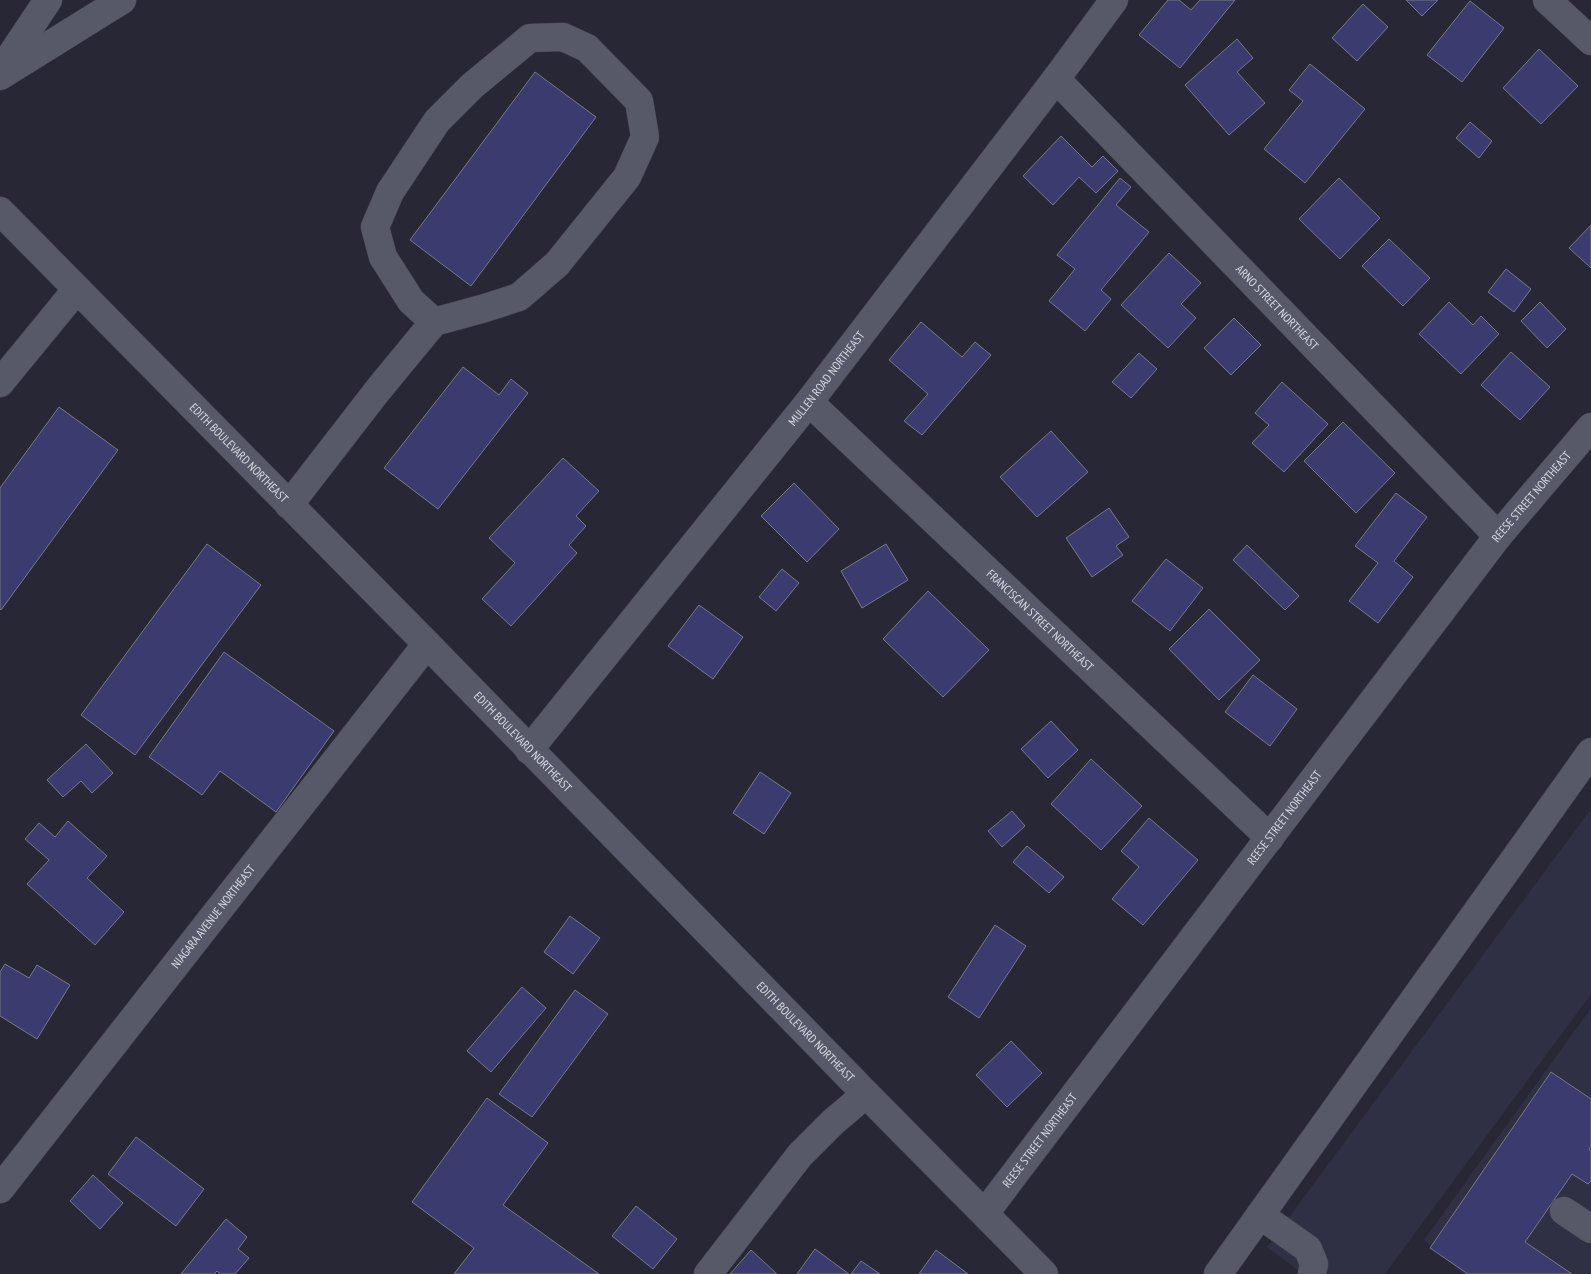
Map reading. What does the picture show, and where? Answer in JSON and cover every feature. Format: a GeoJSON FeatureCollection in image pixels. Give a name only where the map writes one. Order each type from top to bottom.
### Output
{"type":"FeatureCollection","features":[{"type":"Feature","properties":{"kind":"street"},"geometry":{"type":"LineString","coordinates":[[0,74],[48,0]]}},
{"type":"Feature","properties":{"kind":"street"},"geometry":{"type":"LineString","coordinates":[[0,74],[122,0]]}},
{"type":"Feature","properties":{"kind":"street","name":"MULLEN ROAD NORTHEAST"},"geometry":{"type":"LineString","coordinates":[[529,750],[809,402],[1056,79],[1114,0]]}},
{"type":"Feature","properties":{"kind":"street"},"geometry":{"type":"LineString","coordinates":[[1547,0],[1591,41]]}},
{"type":"Feature","properties":{"kind":"street"},"geometry":{"type":"LineString","coordinates":[[290,505],[378,390],[434,322],[518,297],[557,264],[627,177],[645,137],[639,102],[587,48],[563,36],[530,38],[472,86],[437,120],[390,192],[375,228],[383,257],[411,301],[434,322]]}},
{"type":"Feature","properties":{"kind":"street","name":"ARNO STREET NORTHEAST"},"geometry":{"type":"LineString","coordinates":[[1056,79],[1498,536]]}},
{"type":"Feature","properties":{"kind":"street","name":"EDITH BOULEVARD NORTHEAST"},"geometry":{"type":"LineString","coordinates":[[0,211],[1044,1274]]}},
{"type":"Feature","properties":{"kind":"street"},"geometry":{"type":"LineString","coordinates":[[0,383],[77,289]]}},
{"type":"Feature","properties":{"kind":"street","name":"FRANCISCAN STREET NORTHEAST"},"geometry":{"type":"LineString","coordinates":[[809,402],[1270,838]]}},
{"type":"Feature","properties":{"kind":"street","name":"REESE STREET NORTHEAST"},"geometry":{"type":"LineString","coordinates":[[985,1214],[1498,536],[1591,427]]}},
{"type":"Feature","properties":{"kind":"street","name":"NIAGARA AVENUE NORTHEAST"},"geometry":{"type":"LineString","coordinates":[[0,1189],[427,644]]}},
{"type":"Feature","properties":{"kind":"street"},"geometry":{"type":"LineString","coordinates":[[1218,1274],[1591,752]]}},
{"type":"Feature","properties":{"kind":"street"},"geometry":{"type":"LineString","coordinates":[[708,1274],[800,1155],[833,1122],[866,1094]]}},
{"type":"Feature","properties":{"kind":"street"},"geometry":{"type":"LineString","coordinates":[[1564,1211],[1591,1229]]}},
{"type":"Feature","properties":{"kind":"street"},"geometry":{"type":"LineString","coordinates":[[1260,1215],[1308,1249],[1314,1264],[1312,1274]]}},
{"type":"Feature","properties":{"kind":"shaded area"},"geometry":{"type":"Polygon","coordinates":[[[1591,809],[1591,994],[1385,1274],[1303,1274],[1267,1247],[1591,809]]]}},
{"type":"Feature","properties":{"kind":"shaded area"},"geometry":{"type":"Polygon","coordinates":[[[1591,1008],[1591,1274],[1463,1274],[1424,1240],[1591,1008]]]}},
{"type":"Feature","properties":{"kind":"building"},"geometry":{"type":"Polygon","coordinates":[[[1168,0],[1179,0],[1191,10],[1200,0],[1235,0],[1180,68],[1139,35],[1168,0]]]}},
{"type":"Feature","properties":{"kind":"building"},"geometry":{"type":"Polygon","coordinates":[[[1406,0],[1438,0],[1422,16],[1406,0]]]}},
{"type":"Feature","properties":{"kind":"building"},"geometry":{"type":"Polygon","coordinates":[[[1470,1],[1504,28],[1462,82],[1427,55],[1470,1]]]}},
{"type":"Feature","properties":{"kind":"building"},"geometry":{"type":"Polygon","coordinates":[[[1363,4],[1388,27],[1357,61],[1332,38],[1363,4]]]}},
{"type":"Feature","properties":{"kind":"building"},"geometry":{"type":"Polygon","coordinates":[[[1237,39],[1253,58],[1237,72],[1265,103],[1229,135],[1185,85],[1237,39]]]}},
{"type":"Feature","properties":{"kind":"building"},"geometry":{"type":"Polygon","coordinates":[[[1539,49],[1578,86],[1541,124],[1503,88],[1539,49]]]}},
{"type":"Feature","properties":{"kind":"building"},"geometry":{"type":"Polygon","coordinates":[[[1310,64],[1365,109],[1305,183],[1264,149],[1303,101],[1289,90],[1310,64]]]}},
{"type":"Feature","properties":{"kind":"building"},"geometry":{"type":"Polygon","coordinates":[[[535,72],[596,117],[471,286],[410,240],[535,72]]]}},
{"type":"Feature","properties":{"kind":"building"},"geometry":{"type":"Polygon","coordinates":[[[1470,122],[1492,141],[1479,158],[1456,138],[1470,122]]]}},
{"type":"Feature","properties":{"kind":"building"},"geometry":{"type":"Polygon","coordinates":[[[1061,136],[1092,167],[1103,156],[1118,171],[1096,193],[1079,177],[1053,205],[1023,176],[1061,136]]]}},
{"type":"Feature","properties":{"kind":"building"},"geometry":{"type":"Polygon","coordinates":[[[1120,178],[1131,187],[1116,205],[1149,232],[1101,290],[1111,299],[1085,331],[1049,301],[1075,269],[1057,255],[1120,178]]]}},
{"type":"Feature","properties":{"kind":"building"},"geometry":{"type":"Polygon","coordinates":[[[1339,178],[1380,218],[1340,259],[1299,219],[1339,178]]]}},
{"type":"Feature","properties":{"kind":"building"},"geometry":{"type":"Polygon","coordinates":[[[1591,225],[1591,268],[1569,248],[1591,225]]]}},
{"type":"Feature","properties":{"kind":"building"},"geometry":{"type":"Polygon","coordinates":[[[1389,239],[1430,278],[1403,306],[1362,266],[1389,239]]]}},
{"type":"Feature","properties":{"kind":"building"},"geometry":{"type":"Polygon","coordinates":[[[1169,253],[1201,283],[1181,304],[1196,318],[1168,348],[1121,305],[1169,253]]]}},
{"type":"Feature","properties":{"kind":"building"},"geometry":{"type":"Polygon","coordinates":[[[1506,269],[1531,289],[1514,312],[1488,292],[1506,269]]]}},
{"type":"Feature","properties":{"kind":"building"},"geometry":{"type":"Polygon","coordinates":[[[1449,302],[1473,325],[1481,316],[1499,334],[1461,374],[1419,334],[1449,302]]]}},
{"type":"Feature","properties":{"kind":"building"},"geometry":{"type":"Polygon","coordinates":[[[1540,302],[1566,329],[1547,348],[1521,321],[1540,302]]]}},
{"type":"Feature","properties":{"kind":"building"},"geometry":{"type":"Polygon","coordinates":[[[1234,318],[1261,345],[1231,375],[1204,348],[1234,318]]]}},
{"type":"Feature","properties":{"kind":"building"},"geometry":{"type":"Polygon","coordinates":[[[921,322],[962,357],[975,342],[991,355],[922,435],[904,421],[928,394],[889,360],[921,322]]]}},
{"type":"Feature","properties":{"kind":"building"},"geometry":{"type":"Polygon","coordinates":[[[1511,352],[1550,387],[1520,420],[1481,385],[1511,352]]]}},
{"type":"Feature","properties":{"kind":"building"},"geometry":{"type":"Polygon","coordinates":[[[1139,353],[1157,369],[1131,398],[1112,382],[1139,353]]]}},
{"type":"Feature","properties":{"kind":"building"},"geometry":{"type":"Polygon","coordinates":[[[463,367],[499,395],[511,379],[528,393],[438,509],[384,468],[463,367]]]}},
{"type":"Feature","properties":{"kind":"building"},"geometry":{"type":"Polygon","coordinates":[[[1282,382],[1328,424],[1284,472],[1252,443],[1269,425],[1255,413],[1282,382]]]}},
{"type":"Feature","properties":{"kind":"building"},"geometry":{"type":"Polygon","coordinates":[[[59,407],[118,450],[1,610],[0,488],[59,407]]]}},
{"type":"Feature","properties":{"kind":"building"},"geometry":{"type":"Polygon","coordinates":[[[1343,422],[1395,473],[1356,513],[1304,461],[1343,422]]]}},
{"type":"Feature","properties":{"kind":"building"},"geometry":{"type":"Polygon","coordinates":[[[1051,431],[1088,472],[1037,517],[1000,477],[1051,431]]]}},
{"type":"Feature","properties":{"kind":"building"},"geometry":{"type":"Polygon","coordinates":[[[563,458],[599,491],[576,516],[586,526],[569,545],[577,553],[511,626],[482,599],[515,563],[489,538],[563,458]]]}},
{"type":"Feature","properties":{"kind":"building"},"geometry":{"type":"Polygon","coordinates":[[[794,483],[839,529],[807,562],[761,516],[794,483]]]}},
{"type":"Feature","properties":{"kind":"building"},"geometry":{"type":"Polygon","coordinates":[[[1396,493],[1427,517],[1394,561],[1413,577],[1378,623],[1349,601],[1378,563],[1355,546],[1396,493]]]}},
{"type":"Feature","properties":{"kind":"building"},"geometry":{"type":"Polygon","coordinates":[[[1109,508],[1129,537],[1116,546],[1123,555],[1092,577],[1066,538],[1109,508]]]}},
{"type":"Feature","properties":{"kind":"building"},"geometry":{"type":"Polygon","coordinates":[[[207,544],[261,585],[135,755],[81,715],[207,544]]]}},
{"type":"Feature","properties":{"kind":"building"},"geometry":{"type":"Polygon","coordinates":[[[886,544],[908,580],[862,608],[841,571],[886,544]]]}},
{"type":"Feature","properties":{"kind":"building"},"geometry":{"type":"Polygon","coordinates":[[[1247,545],[1299,596],[1285,610],[1233,560],[1247,545]]]}},
{"type":"Feature","properties":{"kind":"building"},"geometry":{"type":"Polygon","coordinates":[[[1166,559],[1203,588],[1170,631],[1132,601],[1166,559]]]}},
{"type":"Feature","properties":{"kind":"building"},"geometry":{"type":"Polygon","coordinates":[[[782,569],[799,583],[776,611],[759,597],[782,569]]]}},
{"type":"Feature","properties":{"kind":"building"},"geometry":{"type":"Polygon","coordinates":[[[928,591],[989,650],[943,697],[883,639],[928,591]]]}},
{"type":"Feature","properties":{"kind":"building"},"geometry":{"type":"Polygon","coordinates":[[[699,605],[743,637],[713,679],[668,646],[699,605]]]}},
{"type":"Feature","properties":{"kind":"building"},"geometry":{"type":"Polygon","coordinates":[[[1209,609],[1260,660],[1219,700],[1169,649],[1209,609]]]}},
{"type":"Feature","properties":{"kind":"building"},"geometry":{"type":"Polygon","coordinates":[[[224,652],[334,731],[276,812],[220,771],[202,795],[149,757],[224,652]]]}},
{"type":"Feature","properties":{"kind":"building"},"geometry":{"type":"Polygon","coordinates":[[[1253,675],[1297,709],[1270,746],[1225,712],[1253,675]]]}},
{"type":"Feature","properties":{"kind":"building"},"geometry":{"type":"Polygon","coordinates":[[[1051,721],[1078,750],[1048,778],[1021,749],[1051,721]]]}},
{"type":"Feature","properties":{"kind":"building"},"geometry":{"type":"Polygon","coordinates":[[[86,744],[113,773],[92,793],[81,781],[63,797],[47,780],[86,744]]]}},
{"type":"Feature","properties":{"kind":"building"},"geometry":{"type":"Polygon","coordinates":[[[1091,759],[1142,806],[1101,850],[1051,804],[1091,759]]]}},
{"type":"Feature","properties":{"kind":"building"},"geometry":{"type":"Polygon","coordinates":[[[760,772],[791,793],[764,834],[733,813],[760,772]]]}},
{"type":"Feature","properties":{"kind":"building"},"geometry":{"type":"Polygon","coordinates":[[[1012,811],[1025,826],[1002,847],[988,831],[1012,811]]]}},
{"type":"Feature","properties":{"kind":"building"},"geometry":{"type":"Polygon","coordinates":[[[1149,818],[1198,860],[1143,925],[1112,899],[1139,867],[1121,851],[1149,818]]]}},
{"type":"Feature","properties":{"kind":"building"},"geometry":{"type":"Polygon","coordinates":[[[68,821],[107,856],[87,878],[124,912],[95,945],[27,884],[49,860],[25,839],[39,823],[55,837],[68,821]]]}},
{"type":"Feature","properties":{"kind":"building"},"geometry":{"type":"Polygon","coordinates":[[[1027,846],[1064,877],[1049,893],[1013,862],[1027,846]]]}},
{"type":"Feature","properties":{"kind":"building"},"geometry":{"type":"Polygon","coordinates":[[[570,916],[600,938],[573,974],[544,952],[570,916]]]}},
{"type":"Feature","properties":{"kind":"building"},"geometry":{"type":"Polygon","coordinates":[[[995,925],[1026,946],[979,1018],[948,997],[995,925]]]}},
{"type":"Feature","properties":{"kind":"building"},"geometry":{"type":"Polygon","coordinates":[[[5,964],[29,978],[37,965],[70,985],[37,1039],[0,1016],[0,972],[5,964]]]}},
{"type":"Feature","properties":{"kind":"building"},"geometry":{"type":"Polygon","coordinates":[[[522,987],[546,1008],[491,1072],[467,1051],[522,987]]]}},
{"type":"Feature","properties":{"kind":"building"},"geometry":{"type":"Polygon","coordinates":[[[575,990],[608,1014],[532,1117],[499,1094],[575,990]]]}},
{"type":"Feature","properties":{"kind":"building"},"geometry":{"type":"Polygon","coordinates":[[[1011,1041],[1042,1073],[1007,1107],[976,1075],[1011,1041]]]}},
{"type":"Feature","properties":{"kind":"building"},"geometry":{"type":"Polygon","coordinates":[[[1551,1072],[1591,1099],[1591,1146],[1589,1149],[1591,1151],[1591,1181],[1588,1184],[1572,1174],[1525,1242],[1572,1274],[1468,1274],[1430,1248],[1551,1072]]]}},
{"type":"Feature","properties":{"kind":"building"},"geometry":{"type":"Polygon","coordinates":[[[487,1098],[548,1143],[503,1205],[599,1274],[454,1274],[474,1248],[412,1202],[487,1098]]]}},
{"type":"Feature","properties":{"kind":"building"},"geometry":{"type":"Polygon","coordinates":[[[136,1137],[204,1189],[176,1226],[108,1174],[136,1137]]]}},
{"type":"Feature","properties":{"kind":"building"},"geometry":{"type":"Polygon","coordinates":[[[93,1175],[123,1203],[100,1229],[70,1201],[93,1175]]]}},
{"type":"Feature","properties":{"kind":"building"},"geometry":{"type":"Polygon","coordinates":[[[636,1206],[677,1239],[653,1269],[612,1236],[636,1206]]]}},
{"type":"Feature","properties":{"kind":"building"},"geometry":{"type":"Polygon","coordinates":[[[226,1219],[247,1237],[238,1249],[249,1258],[235,1274],[220,1274],[217,1271],[214,1274],[181,1274],[226,1219]]]}},
{"type":"Feature","properties":{"kind":"building"},"geometry":{"type":"Polygon","coordinates":[[[815,1249],[849,1274],[797,1274],[815,1249]]]}},
{"type":"Feature","properties":{"kind":"building"},"geometry":{"type":"Polygon","coordinates":[[[751,1250],[777,1274],[730,1274],[751,1250]]]}},
{"type":"Feature","properties":{"kind":"building"},"geometry":{"type":"Polygon","coordinates":[[[936,1250],[968,1274],[919,1274],[936,1250]]]}},
{"type":"Feature","properties":{"kind":"building"},"geometry":{"type":"Polygon","coordinates":[[[861,1261],[880,1274],[851,1274],[861,1261]]]}}]}
